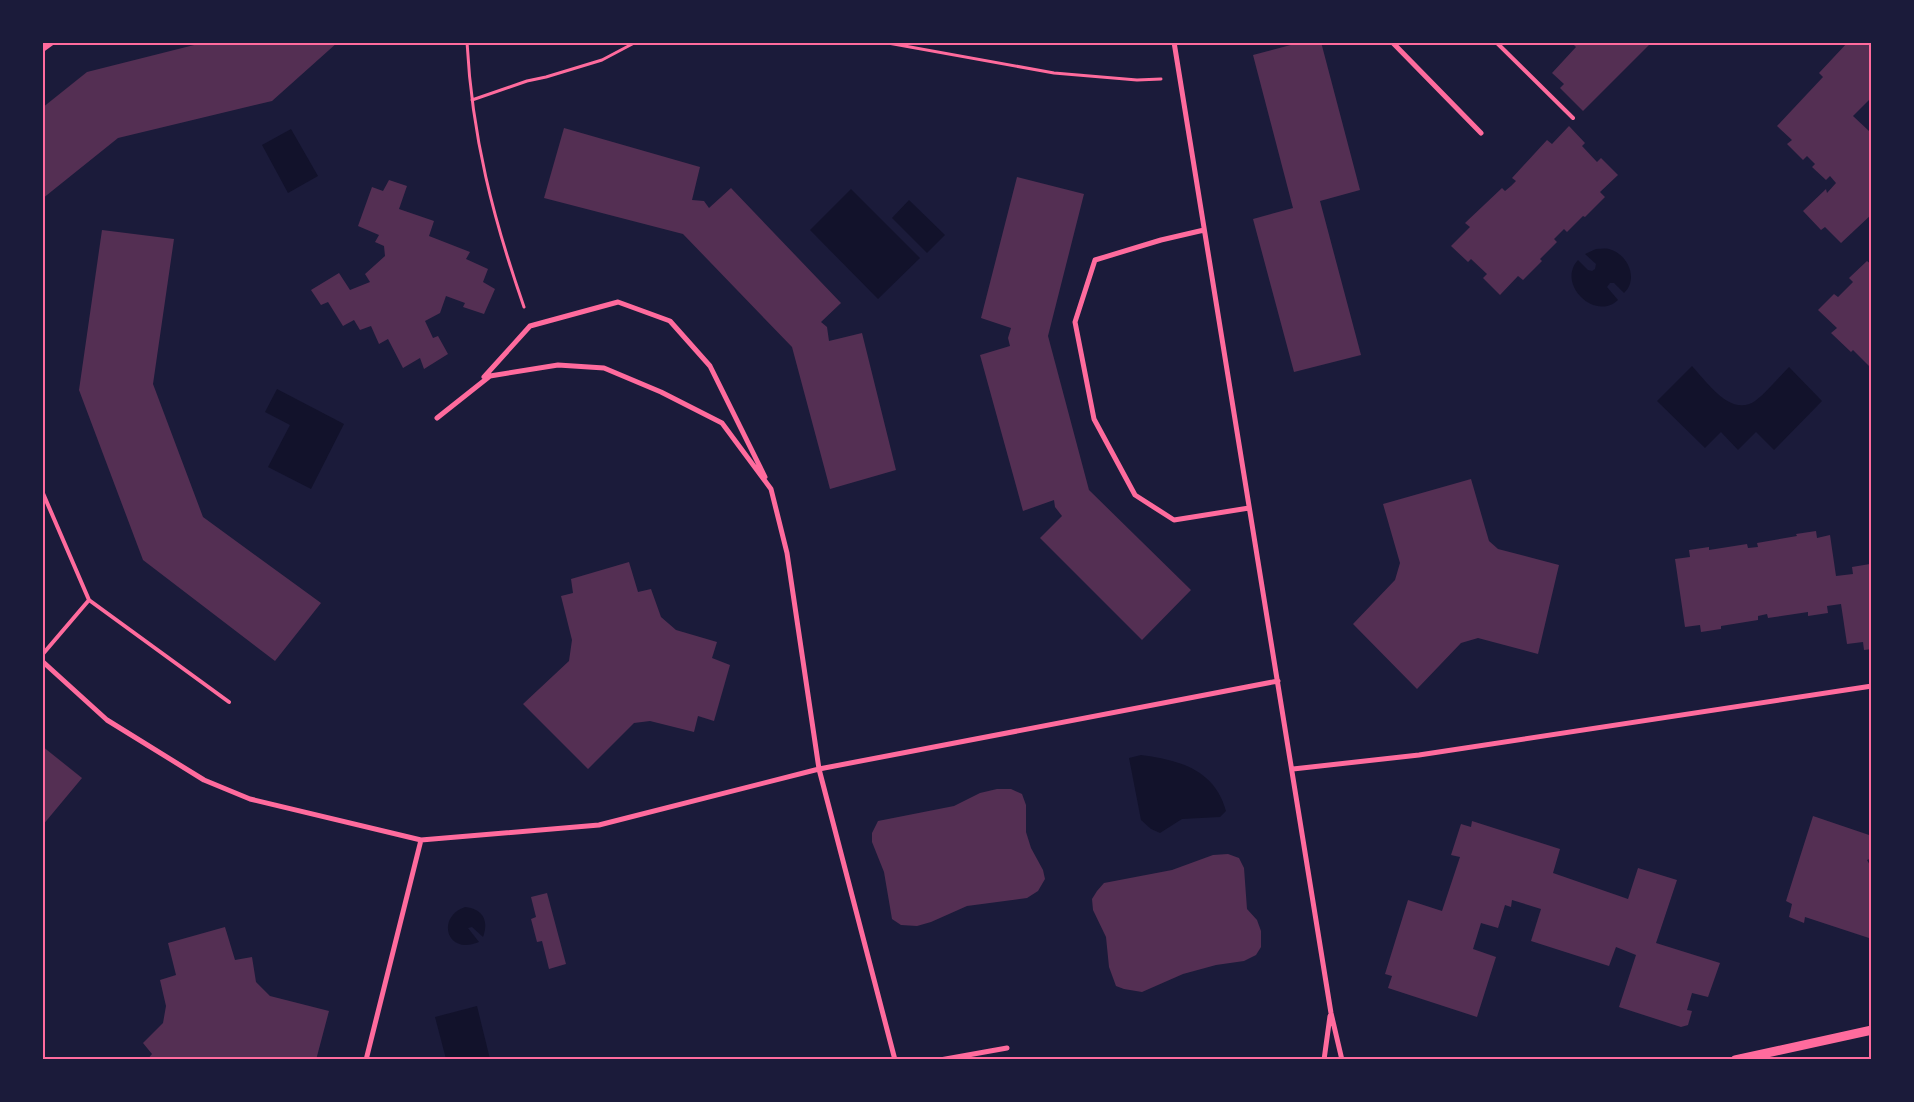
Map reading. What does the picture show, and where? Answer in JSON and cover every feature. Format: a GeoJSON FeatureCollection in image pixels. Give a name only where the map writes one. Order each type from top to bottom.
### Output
{"type":"FeatureCollection","features":[{"type":"Feature","properties":{"kind":"street"},"geometry":{"type":"LineString","coordinates":[[42,50],[53,42]]}},
{"type":"Feature","properties":{"kind":"street"},"geometry":{"type":"LineString","coordinates":[[1174,42],[1331,1013],[1342,1060]]}},
{"type":"Feature","properties":{"kind":"street"},"geometry":{"type":"LineString","coordinates":[[1393,43],[1481,133]]}},
{"type":"Feature","properties":{"kind":"street"},"geometry":{"type":"LineString","coordinates":[[1204,230],[1161,240],[1095,260],[1075,322],[1094,419],[1135,495],[1174,520],[1249,508]]}},
{"type":"Feature","properties":{"kind":"street"},"geometry":{"type":"LineString","coordinates":[[474,389],[530,326],[618,302],[670,321],[710,366],[770,488],[787,553],[819,770],[895,1060]]}},
{"type":"Feature","properties":{"kind":"street"},"geometry":{"type":"LineString","coordinates":[[438,418],[490,376],[558,365],[604,368],[661,392],[722,423],[770,488]]}},
{"type":"Feature","properties":{"kind":"street"},"geometry":{"type":"LineString","coordinates":[[42,661],[107,720],[204,780],[250,799],[421,840],[598,825],[819,770],[1278,681]]}},
{"type":"Feature","properties":{"kind":"street"},"geometry":{"type":"LineString","coordinates":[[1292,769],[1419,754],[1872,686]]}},
{"type":"Feature","properties":{"kind":"street"},"geometry":{"type":"LineString","coordinates":[[366,1060],[421,840]]}},
{"type":"Feature","properties":{"kind":"street"},"geometry":{"type":"LineString","coordinates":[[1324,1060],[1331,1013]]}},
{"type":"Feature","properties":{"kind":"street"},"geometry":{"type":"LineString","coordinates":[[1735,1060],[1872,1030]]}},
{"type":"Feature","properties":{"kind":"street"},"geometry":{"type":"LineString","coordinates":[[940,1060],[1007,1048]]}},
{"type":"Feature","properties":{"kind":"lane"},"geometry":{"type":"LineString","coordinates":[[1496,42],[1573,118]]}},
{"type":"Feature","properties":{"kind":"lane"},"geometry":{"type":"LineString","coordinates":[[42,492],[90,600],[228,702]]}},
{"type":"Feature","properties":{"kind":"lane"},"geometry":{"type":"LineString","coordinates":[[42,655],[90,600]]}},
{"type":"Feature","properties":{"kind":"path"},"geometry":{"type":"LineString","coordinates":[[467,42],[472,100],[479,146],[493,212],[530,326]]}},
{"type":"Feature","properties":{"kind":"path"},"geometry":{"type":"LineString","coordinates":[[472,100],[527,81],[602,60],[636,42]]}},
{"type":"Feature","properties":{"kind":"path"},"geometry":{"type":"LineString","coordinates":[[864,42],[888,44],[1073,75],[1137,80],[1179,77]]}},
{"type":"Feature","properties":{"kind":"shaded area"},"geometry":{"type":"Polygon","coordinates":[[[291,129],[318,176],[288,193],[262,145],[291,129]]]}},
{"type":"Feature","properties":{"kind":"shaded area"},"geometry":{"type":"Polygon","coordinates":[[[851,189],[920,258],[878,299],[810,230],[851,189]]]}},
{"type":"Feature","properties":{"kind":"shaded area"},"geometry":{"type":"Polygon","coordinates":[[[909,200],[945,235],[927,253],[892,218],[909,200]]]}},
{"type":"Feature","properties":{"kind":"shaded area"},"geometry":{"type":"Polygon","coordinates":[[[1596,249],[1607,249],[1616,252],[1626,261],[1631,274],[1631,281],[1624,293],[1614,283],[1610,283],[1607,287],[1618,300],[1609,306],[1589,303],[1575,289],[1572,279],[1572,270],[1578,260],[1588,270],[1592,271],[1595,269],[1596,264],[1585,254],[1596,249]]]}},
{"type":"Feature","properties":{"kind":"shaded area"},"geometry":{"type":"Polygon","coordinates":[[[1692,366],[1720,396],[1737,405],[1746,405],[1755,401],[1789,367],[1822,401],[1774,450],[1756,432],[1738,450],[1721,432],[1705,448],[1657,401],[1692,366]]]}},
{"type":"Feature","properties":{"kind":"shaded area"},"geometry":{"type":"Polygon","coordinates":[[[277,389],[344,424],[311,489],[268,467],[290,425],[265,412],[277,389]]]}},
{"type":"Feature","properties":{"kind":"shaded area"},"geometry":{"type":"Polygon","coordinates":[[[1141,755],[1182,764],[1205,777],[1221,797],[1226,811],[1220,817],[1182,819],[1160,833],[1151,829],[1141,820],[1129,758],[1141,755]]]}},
{"type":"Feature","properties":{"kind":"shaded area"},"geometry":{"type":"Polygon","coordinates":[[[465,907],[476,910],[483,916],[485,921],[483,937],[472,927],[468,928],[479,942],[468,945],[459,944],[452,940],[448,926],[450,919],[456,912],[465,907]]]}},
{"type":"Feature","properties":{"kind":"shaded area"},"geometry":{"type":"Polygon","coordinates":[[[477,1006],[490,1059],[446,1059],[435,1017],[477,1006]]]}},
{"type":"Feature","properties":{"kind":"building"},"geometry":{"type":"Polygon","coordinates":[[[206,42],[338,42],[272,101],[118,138],[42,199],[42,108],[87,72],[206,42]]]}},
{"type":"Feature","properties":{"kind":"building"},"geometry":{"type":"Polygon","coordinates":[[[1302,42],[1321,42],[1360,190],[1320,201],[1361,355],[1294,372],[1253,219],[1293,208],[1253,55],[1302,42]]]}},
{"type":"Feature","properties":{"kind":"building"},"geometry":{"type":"Polygon","coordinates":[[[1571,42],[1652,42],[1583,111],[1560,88],[1564,84],[1552,73],[1576,47],[1571,42]]]}},
{"type":"Feature","properties":{"kind":"building"},"geometry":{"type":"Polygon","coordinates":[[[1848,42],[1872,42],[1872,97],[1853,116],[1870,132],[1872,130],[1872,214],[1841,243],[1825,227],[1821,230],[1803,211],[1826,189],[1827,193],[1836,183],[1830,176],[1826,180],[1812,167],[1815,164],[1807,156],[1803,160],[1787,144],[1792,140],[1777,126],[1823,77],[1819,73],[1848,42]]]}},
{"type":"Feature","properties":{"kind":"building"},"geometry":{"type":"Polygon","coordinates":[[[1569,126],[1585,143],[1582,146],[1597,162],[1601,158],[1618,175],[1600,192],[1605,197],[1567,232],[1564,229],[1554,239],[1557,242],[1523,280],[1518,276],[1500,295],[1483,278],[1487,274],[1471,259],[1468,262],[1451,246],[1470,227],[1465,223],[1502,188],[1505,191],[1516,181],[1512,178],[1547,140],[1552,144],[1569,126]]]}},
{"type":"Feature","properties":{"kind":"building"},"geometry":{"type":"Polygon","coordinates":[[[564,128],[700,167],[692,200],[704,201],[709,208],[731,188],[841,303],[821,322],[827,327],[829,341],[862,333],[896,470],[830,489],[792,347],[683,234],[544,198],[564,128]]]}},
{"type":"Feature","properties":{"kind":"building"},"geometry":{"type":"Polygon","coordinates":[[[1017,177],[1084,194],[1048,336],[1089,490],[1191,590],[1142,640],[1040,538],[1062,516],[1055,507],[1054,500],[1023,511],[980,355],[1010,346],[1008,338],[1011,328],[981,318],[1017,177]]]}},
{"type":"Feature","properties":{"kind":"building"},"geometry":{"type":"Polygon","coordinates":[[[389,180],[407,186],[399,209],[434,221],[429,236],[470,252],[466,259],[488,269],[483,282],[495,289],[484,314],[463,307],[465,303],[446,296],[440,313],[425,321],[433,338],[438,336],[448,354],[424,369],[420,358],[403,368],[388,339],[379,344],[371,326],[360,330],[354,320],[343,326],[328,302],[321,305],[311,290],[339,273],[350,290],[370,282],[365,274],[385,256],[384,246],[375,242],[379,235],[358,226],[372,187],[383,191],[389,180]]]}},
{"type":"Feature","properties":{"kind":"building"},"geometry":{"type":"Polygon","coordinates":[[[102,230],[174,239],[153,384],[203,517],[321,603],[275,661],[143,560],[79,390],[102,230]]]}},
{"type":"Feature","properties":{"kind":"building"},"geometry":{"type":"Polygon","coordinates":[[[1867,261],[1872,265],[1872,365],[1870,367],[1853,350],[1851,352],[1831,333],[1837,328],[1818,310],[1834,294],[1838,297],[1853,282],[1849,278],[1867,261]]]}},
{"type":"Feature","properties":{"kind":"building"},"geometry":{"type":"Polygon","coordinates":[[[1471,479],[1489,541],[1498,549],[1559,565],[1538,654],[1478,638],[1461,643],[1417,689],[1353,624],[1395,580],[1400,563],[1383,504],[1471,479]]]}},
{"type":"Feature","properties":{"kind":"building"},"geometry":{"type":"Polygon","coordinates":[[[1816,531],[1817,538],[1830,535],[1836,576],[1853,574],[1852,567],[1870,564],[1872,649],[1864,650],[1863,642],[1847,644],[1841,604],[1827,606],[1828,613],[1808,616],[1808,612],[1768,618],[1767,614],[1758,616],[1758,620],[1721,626],[1721,629],[1701,632],[1700,625],[1685,627],[1675,559],[1690,557],[1689,550],[1709,547],[1709,550],[1747,544],[1748,548],[1758,547],[1757,543],[1816,531]]]}},
{"type":"Feature","properties":{"kind":"building"},"geometry":{"type":"Polygon","coordinates":[[[629,562],[638,592],[651,589],[661,617],[676,630],[717,642],[712,658],[730,665],[714,721],[698,716],[694,732],[650,721],[634,723],[588,769],[523,704],[569,661],[572,640],[561,596],[573,593],[571,579],[629,562]]]}},
{"type":"Feature","properties":{"kind":"building"},"geometry":{"type":"Polygon","coordinates":[[[42,746],[82,778],[42,826],[42,746]]]}},
{"type":"Feature","properties":{"kind":"building"},"geometry":{"type":"Polygon","coordinates":[[[997,789],[1011,789],[1022,794],[1026,805],[1026,832],[1031,848],[1043,870],[1045,879],[1038,891],[1027,898],[967,906],[917,926],[901,925],[892,919],[884,872],[872,842],[872,833],[878,821],[954,806],[980,793],[997,789]]]}},
{"type":"Feature","properties":{"kind":"building"},"geometry":{"type":"Polygon","coordinates":[[[1813,816],[1872,836],[1872,858],[1867,860],[1871,867],[1869,873],[1872,874],[1872,939],[1805,917],[1804,923],[1789,917],[1792,904],[1786,901],[1813,816]]]}},
{"type":"Feature","properties":{"kind":"building"},"geometry":{"type":"Polygon","coordinates":[[[1472,821],[1560,849],[1553,873],[1628,899],[1638,868],[1677,880],[1656,943],[1720,963],[1708,997],[1692,993],[1687,1010],[1692,1011],[1688,1025],[1681,1027],[1619,1007],[1636,955],[1616,947],[1609,966],[1531,941],[1541,909],[1512,900],[1511,907],[1505,905],[1498,928],[1481,923],[1473,949],[1496,957],[1477,1017],[1388,988],[1392,976],[1385,974],[1408,900],[1442,911],[1460,857],[1451,855],[1461,824],[1471,827],[1472,821]]]}},
{"type":"Feature","properties":{"kind":"building"},"geometry":{"type":"Polygon","coordinates":[[[1228,854],[1239,858],[1244,868],[1247,909],[1257,920],[1261,931],[1261,947],[1256,955],[1244,961],[1216,965],[1183,974],[1142,992],[1116,986],[1109,967],[1106,937],[1093,910],[1092,899],[1097,891],[1104,883],[1172,870],[1213,855],[1228,854]]]}},
{"type":"Feature","properties":{"kind":"building"},"geometry":{"type":"Polygon","coordinates":[[[547,893],[566,964],[549,969],[542,941],[537,942],[531,919],[536,917],[531,897],[547,893]]]}},
{"type":"Feature","properties":{"kind":"building"},"geometry":{"type":"Polygon","coordinates":[[[225,927],[235,960],[252,957],[256,982],[270,996],[329,1011],[316,1060],[147,1060],[152,1054],[143,1043],[163,1023],[166,1006],[160,980],[176,975],[168,943],[225,927]]]}}]}
